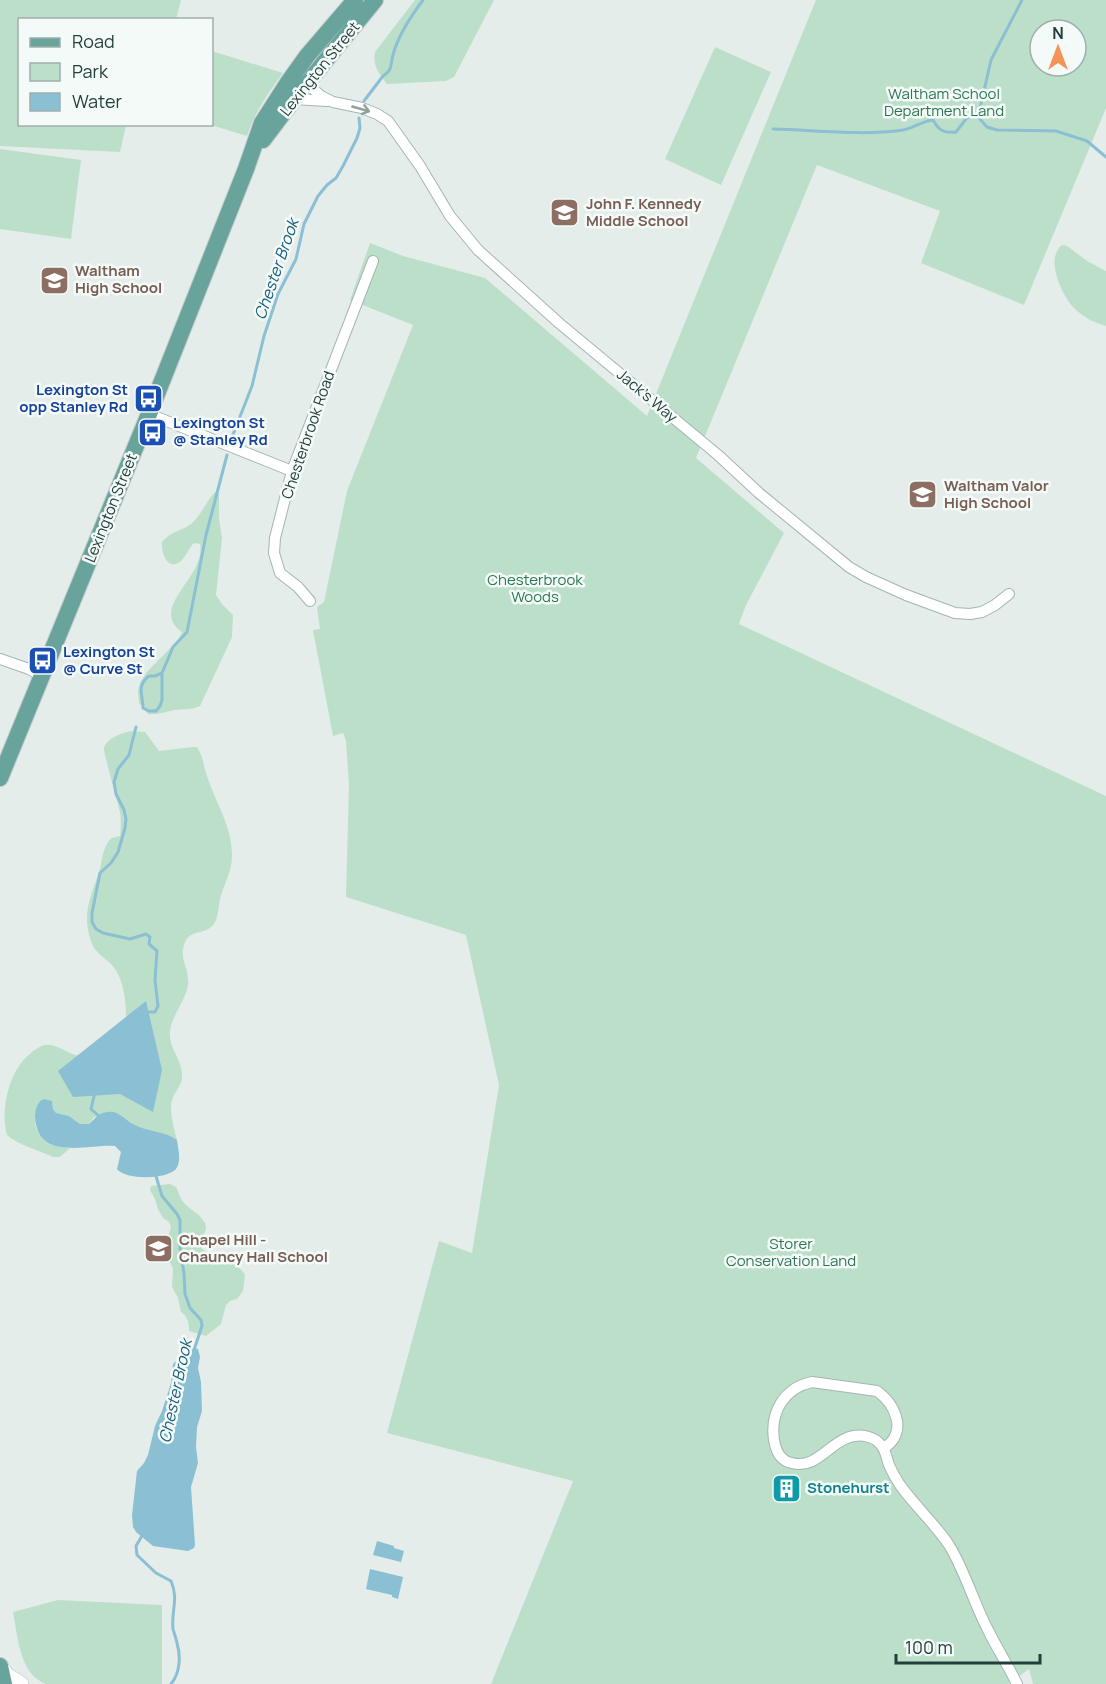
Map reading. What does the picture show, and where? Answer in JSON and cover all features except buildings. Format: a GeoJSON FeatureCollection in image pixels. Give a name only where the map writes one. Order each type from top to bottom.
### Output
{"type":"FeatureCollection","features":[{"type":"Feature","properties":{"kind":"main road","name":"Lexington Street"},"geometry":{"type":"LineString","coordinates":[[246,169],[266,136],[294,99],[305,73],[355,0]]}},
{"type":"Feature","properties":{"kind":"main road","name":"Lexington Street"},"geometry":{"type":"LineString","coordinates":[[0,778],[149,414],[262,123],[273,103],[375,0]]}},
{"type":"Feature","properties":{"kind":"main road"},"geometry":{"type":"LineString","coordinates":[[0,1667],[4,1684]]}},
{"type":"Feature","properties":{"kind":"main road"},"geometry":{"type":"LineString","coordinates":[[0,1667],[8,1676],[21,1684]]}},
{"type":"Feature","properties":{"kind":"street","name":"Jack's Way"},"geometry":{"type":"LineString","coordinates":[[305,73],[313,89],[333,102]]}},
{"type":"Feature","properties":{"kind":"street","name":"Jack's Way"},"geometry":{"type":"LineString","coordinates":[[294,99],[333,102],[362,108],[388,121],[420,166],[450,216],[478,250],[518,288],[849,567],[866,577],[955,613],[982,612],[1009,594]]}},
{"type":"Feature","properties":{"kind":"street","name":"Chesterbrook Road"},"geometry":{"type":"LineString","coordinates":[[310,601],[280,573],[274,553],[275,538],[292,471],[372,261]]}},
{"type":"Feature","properties":{"kind":"street"},"geometry":{"type":"LineString","coordinates":[[149,414],[292,471]]}},
{"type":"Feature","properties":{"kind":"street"},"geometry":{"type":"LineString","coordinates":[[0,659],[23,666],[42,676]]}},
{"type":"Feature","properties":{"kind":"street"},"geometry":{"type":"LineString","coordinates":[[884,1449],[892,1444],[897,1435],[898,1425],[891,1405],[877,1391],[812,1382],[801,1384],[780,1403],[774,1417],[773,1432],[778,1454],[785,1461],[794,1464],[816,1459],[849,1436],[859,1435],[878,1441],[900,1484],[947,1543],[958,1561],[987,1628],[1017,1684]]}},
{"type":"Feature","properties":{"kind":"green space"},"geometry":{"type":"Polygon","coordinates":[[[0,0],[181,0],[176,18],[18,18],[18,126],[126,126],[120,152],[0,146],[0,0]]]}},
{"type":"Feature","properties":{"kind":"green space"},"geometry":{"type":"Polygon","coordinates":[[[415,0],[494,0],[454,77],[446,81],[387,84],[377,69],[375,52],[415,0]]]}},
{"type":"Feature","properties":{"kind":"green space","name":"Storer Conservation Land"},"geometry":{"type":"Polygon","coordinates":[[[816,0],[1106,0],[1106,108],[1024,305],[921,263],[940,211],[817,165],[696,458],[784,533],[746,605],[739,624],[1106,796],[1106,1684],[1033,1684],[1029,1669],[1008,1684],[491,1684],[573,1481],[387,1433],[439,1241],[472,1253],[499,1085],[466,935],[346,897],[349,785],[346,741],[343,733],[333,736],[313,630],[320,629],[317,607],[324,602],[347,491],[413,325],[350,300],[370,243],[403,256],[485,278],[647,416],[816,0]]]}},
{"type":"Feature","properties":{"kind":"green space"},"geometry":{"type":"Polygon","coordinates":[[[715,47],[771,72],[721,185],[665,159],[715,47]]]}},
{"type":"Feature","properties":{"kind":"green space"},"geometry":{"type":"Polygon","coordinates":[[[213,51],[283,73],[262,103],[247,136],[213,126],[213,51]]]}},
{"type":"Feature","properties":{"kind":"green space"},"geometry":{"type":"Polygon","coordinates":[[[0,149],[81,160],[71,239],[0,229],[0,149]]]}},
{"type":"Feature","properties":{"kind":"green space"},"geometry":{"type":"Polygon","coordinates":[[[1062,245],[1106,271],[1106,326],[1094,322],[1076,310],[1061,288],[1055,269],[1055,259],[1062,245]]]}},
{"type":"Feature","properties":{"kind":"green space"},"geometry":{"type":"Polygon","coordinates":[[[215,492],[219,494],[222,538],[216,595],[233,615],[232,637],[200,706],[148,714],[139,703],[140,683],[146,673],[179,639],[182,632],[173,623],[171,613],[174,602],[200,556],[200,544],[194,543],[182,560],[173,564],[169,563],[164,556],[162,542],[195,521],[215,492]]]}},
{"type":"Feature","properties":{"kind":"green space"},"geometry":{"type":"Polygon","coordinates":[[[131,731],[145,732],[159,751],[197,747],[229,833],[231,867],[215,922],[209,928],[189,936],[183,950],[188,985],[170,1031],[171,1043],[182,1075],[171,1104],[177,1140],[165,1134],[138,1127],[120,1114],[94,1117],[89,1124],[80,1124],[69,1116],[56,1113],[53,1104],[44,1099],[37,1107],[35,1119],[37,1131],[50,1144],[70,1148],[60,1157],[53,1157],[7,1135],[5,1114],[8,1091],[17,1070],[35,1050],[51,1045],[72,1054],[89,1053],[126,1018],[122,983],[112,965],[92,945],[87,913],[105,848],[109,840],[120,836],[120,812],[104,748],[111,739],[131,731]]]}},
{"type":"Feature","properties":{"kind":"green space"},"geometry":{"type":"Polygon","coordinates":[[[170,1184],[176,1187],[183,1202],[205,1223],[205,1231],[200,1241],[202,1248],[211,1255],[237,1266],[245,1275],[243,1291],[237,1299],[226,1305],[221,1324],[206,1336],[189,1331],[188,1320],[181,1312],[178,1298],[172,1287],[173,1269],[165,1249],[171,1227],[169,1222],[163,1218],[150,1190],[151,1186],[170,1184]]]}},
{"type":"Feature","properties":{"kind":"green space"},"geometry":{"type":"Polygon","coordinates":[[[58,1600],[162,1605],[162,1684],[46,1684],[37,1679],[30,1672],[21,1653],[13,1612],[58,1600]]]}},
{"type":"Feature","properties":{"kind":"water"},"geometry":{"type":"Polygon","coordinates":[[[146,1001],[162,1070],[153,1112],[120,1094],[73,1097],[58,1071],[146,1001]]]}},
{"type":"Feature","properties":{"kind":"water"},"geometry":{"type":"Polygon","coordinates":[[[44,1099],[52,1101],[56,1113],[69,1116],[80,1124],[89,1124],[99,1115],[112,1112],[120,1114],[137,1126],[172,1137],[177,1140],[178,1166],[171,1173],[164,1175],[137,1177],[121,1173],[117,1169],[121,1152],[115,1146],[71,1148],[49,1144],[42,1138],[35,1121],[37,1107],[44,1099]]]}},
{"type":"Feature","properties":{"kind":"water"},"geometry":{"type":"Polygon","coordinates":[[[191,1347],[198,1349],[200,1357],[198,1368],[202,1411],[197,1427],[198,1463],[191,1487],[195,1545],[188,1551],[153,1546],[136,1532],[132,1515],[137,1471],[148,1455],[155,1426],[171,1383],[173,1364],[191,1347]]]}},
{"type":"Feature","properties":{"kind":"water"},"geometry":{"type":"Polygon","coordinates":[[[377,1541],[404,1551],[401,1562],[373,1555],[377,1541]]]}},
{"type":"Feature","properties":{"kind":"water"},"geometry":{"type":"Polygon","coordinates":[[[370,1569],[403,1577],[398,1599],[392,1595],[366,1589],[370,1569]]]}},
{"type":"Feature","properties":{"kind":"waterway","name":"Chester Brook"},"geometry":{"type":"LineString","coordinates":[[364,101],[390,69],[395,48],[402,33],[423,0]]}},
{"type":"Feature","properties":{"kind":"waterway"},"geometry":{"type":"LineString","coordinates":[[978,117],[991,60],[1022,0]]}},
{"type":"Feature","properties":{"kind":"waterway"},"geometry":{"type":"LineString","coordinates":[[773,129],[854,133],[887,132],[907,129],[933,120],[942,130],[956,132],[971,115],[978,117],[987,127],[997,130],[1056,131],[1087,141],[1106,157]]}},
{"type":"Feature","properties":{"kind":"waterway","name":"Chester Brook"},"geometry":{"type":"LineString","coordinates":[[232,437],[252,386],[264,336],[278,294],[296,259],[304,224],[318,196],[336,178],[343,166],[357,138],[360,128],[359,118]]}},
{"type":"Feature","properties":{"kind":"waterway","name":"Chester Brook"},"geometry":{"type":"LineString","coordinates":[[162,673],[149,676],[141,687],[143,708],[149,711],[156,711],[160,706],[162,673],[173,647],[187,632],[206,535],[227,455]]}},
{"type":"Feature","properties":{"kind":"waterway","name":"Chester Brook"},"geometry":{"type":"LineString","coordinates":[[136,727],[129,755],[118,769],[114,782],[116,794],[124,810],[125,828],[118,852],[111,863],[100,873],[92,922],[96,929],[103,933],[130,939],[146,934],[150,937],[149,944],[157,951],[155,980],[158,1006],[155,1012],[144,1012]]}},
{"type":"Feature","properties":{"kind":"waterway","name":"Chester Brook"},"geometry":{"type":"LineString","coordinates":[[95,1092],[91,1109],[100,1117]]}},
{"type":"Feature","properties":{"kind":"waterway","name":"Chester Brook"},"geometry":{"type":"LineString","coordinates":[[155,1173],[162,1196],[180,1220],[180,1248],[185,1294],[190,1308],[201,1320],[202,1326],[194,1350]]}},
{"type":"Feature","properties":{"kind":"waterway","name":"Chester Brook"},"geometry":{"type":"LineString","coordinates":[[143,1534],[136,1546],[137,1555],[156,1573],[171,1581],[173,1587],[175,1599],[173,1629],[179,1659],[178,1670],[171,1684]]}},
{"type":"Feature","properties":{"kind":"place","name":"John F. Kennedy Middle School"},"geometry":{"type":"Point","coordinates":[565,213]}},
{"type":"Feature","properties":{"kind":"place","name":"Waltham High School"},"geometry":{"type":"Point","coordinates":[54,280]}},
{"type":"Feature","properties":{"kind":"place","name":"Lexington St opp Stanley Rd"},"geometry":{"type":"Point","coordinates":[149,399]}},
{"type":"Feature","properties":{"kind":"place","name":"Lexington St @ Stanley Rd"},"geometry":{"type":"Point","coordinates":[152,432]}},
{"type":"Feature","properties":{"kind":"place","name":"Waltham Valor High School"},"geometry":{"type":"Point","coordinates":[923,495]}},
{"type":"Feature","properties":{"kind":"place","name":"Lexington St @ Curve St"},"geometry":{"type":"Point","coordinates":[42,661]}},
{"type":"Feature","properties":{"kind":"place","name":"Chapel Hill - Chauncy Hall School"},"geometry":{"type":"Point","coordinates":[158,1249]}},
{"type":"Feature","properties":{"kind":"place","name":"Stonehurst"},"geometry":{"type":"Point","coordinates":[786,1488]}},
{"type":"Feature","properties":{"kind":"park label","name":"Waltham School Department Land"},"geometry":{"type":"Point","coordinates":[944,102]}},
{"type":"Feature","properties":{"kind":"park label","name":"Chesterbrook Woods"},"geometry":{"type":"Point","coordinates":[535,588]}}]}
